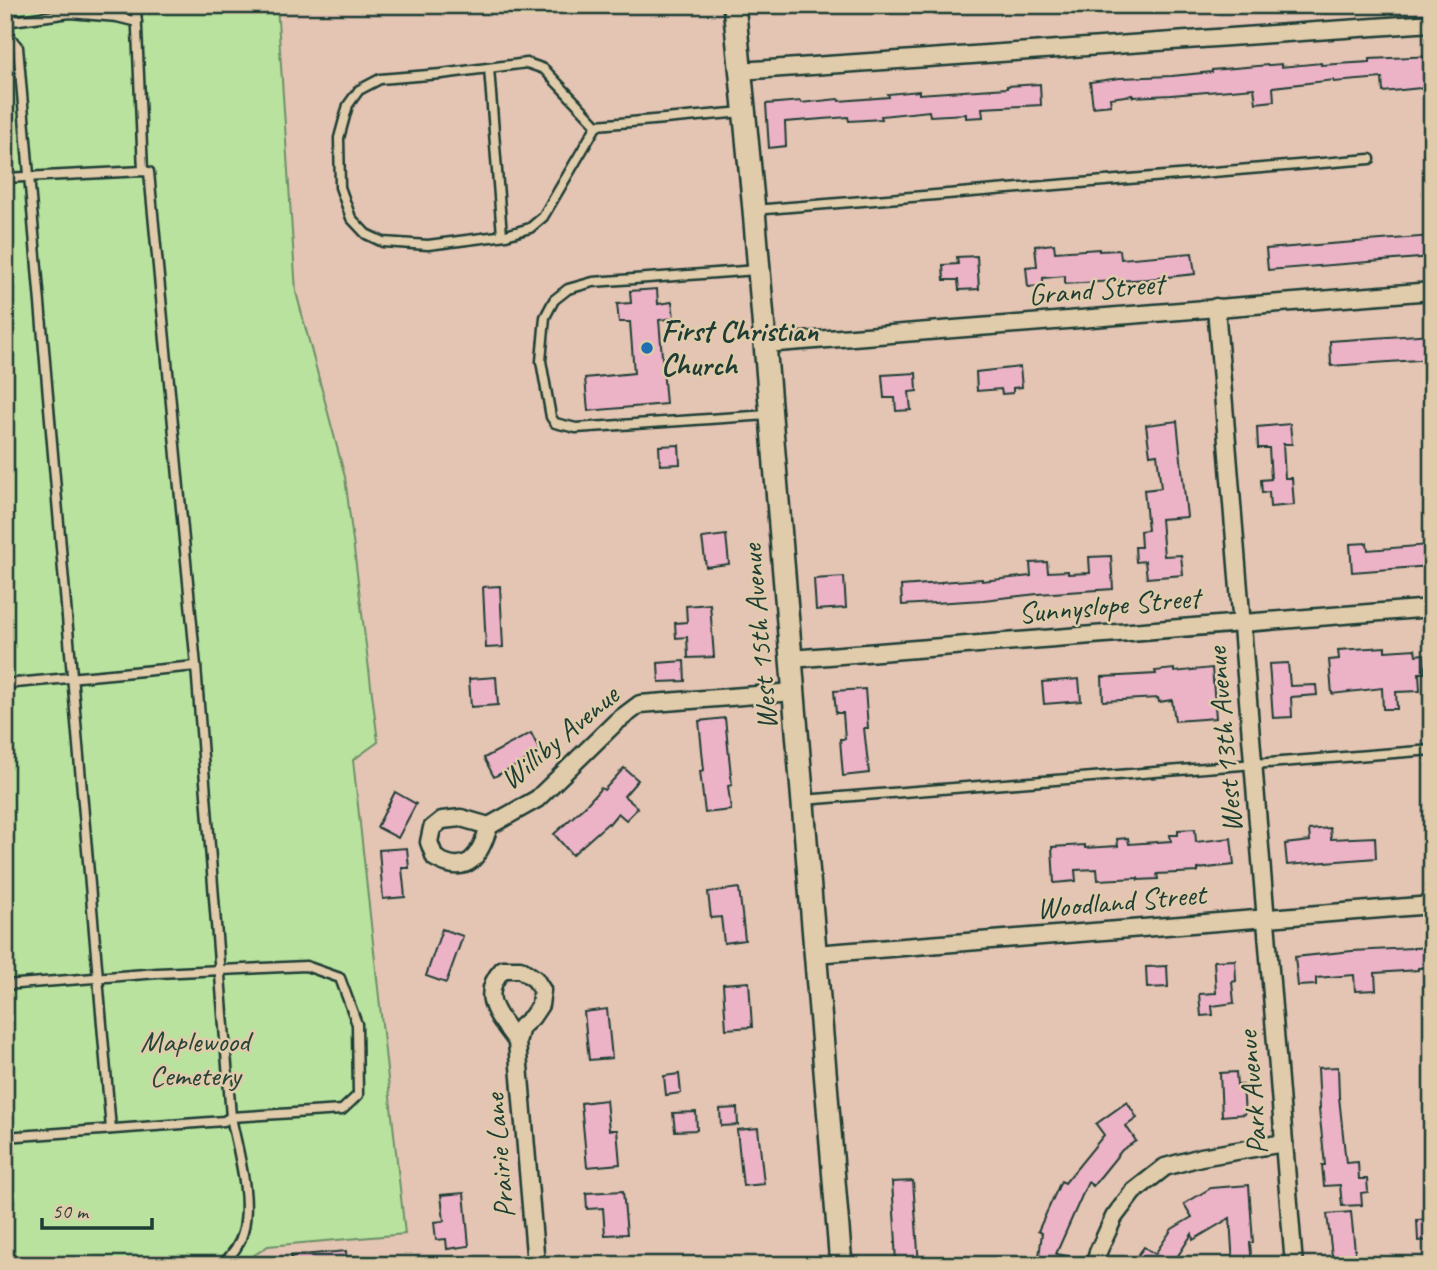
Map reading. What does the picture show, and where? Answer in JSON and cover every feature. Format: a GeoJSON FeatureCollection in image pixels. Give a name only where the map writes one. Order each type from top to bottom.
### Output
{"type":"FeatureCollection","features":[{"type":"Feature","properties":{"kind":"street","name":"West 15th Avenue"},"geometry":{"type":"LineString","coordinates":[[734,5],[754,210],[841,1265]]}},
{"type":"Feature","properties":{"kind":"street"},"geometry":{"type":"LineString","coordinates":[[740,71],[1432,23]]}},
{"type":"Feature","properties":{"kind":"street","name":"Grand Street"},"geometry":{"type":"LineString","coordinates":[[765,344],[1432,290]]}},
{"type":"Feature","properties":{"kind":"street","name":"West 13th Avenue"},"geometry":{"type":"LineString","coordinates":[[1216,307],[1266,918]]}},
{"type":"Feature","properties":{"kind":"street","name":"Sunnyslope Street"},"geometry":{"type":"LineString","coordinates":[[791,659],[1432,608]]}},
{"type":"Feature","properties":{"kind":"street","name":"Williby Avenue"},"geometry":{"type":"LineString","coordinates":[[489,826],[537,799],[615,722],[640,704],[794,692]]}},
{"type":"Feature","properties":{"kind":"street","name":"Woodland Street"},"geometry":{"type":"LineString","coordinates":[[815,954],[1432,905]]}},
{"type":"Feature","properties":{"kind":"street","name":"Park Avenue"},"geometry":{"type":"LineString","coordinates":[[1266,918],[1294,1265]]}},
{"type":"Feature","properties":{"kind":"street","name":"Prairie Lane"},"geometry":{"type":"LineString","coordinates":[[517,1042],[536,1265]]}},
{"type":"Feature","properties":{"kind":"street"},"geometry":{"type":"LineString","coordinates":[[1095,1265],[1114,1217],[1133,1192],[1165,1167],[1201,1157],[1284,1143]]}},
{"type":"Feature","properties":{"kind":"lane"},"geometry":{"type":"LineString","coordinates":[[136,5],[143,171]]}},
{"type":"Feature","properties":{"kind":"lane"},"geometry":{"type":"LineString","coordinates":[[111,1129],[18,47],[9,36],[6,22],[70,13],[137,22]]}},
{"type":"Feature","properties":{"kind":"lane"},"geometry":{"type":"LineString","coordinates":[[527,63],[544,69],[597,125],[543,217],[530,228],[502,235],[428,244],[383,242],[366,234],[351,218],[340,187],[339,138],[348,105],[359,90],[380,79],[527,63]]}},
{"type":"Feature","properties":{"kind":"lane"},"geometry":{"type":"LineString","coordinates":[[489,68],[502,235]]}},
{"type":"Feature","properties":{"kind":"lane"},"geometry":{"type":"LineString","coordinates":[[597,125],[743,112]]}},
{"type":"Feature","properties":{"kind":"lane"},"geometry":{"type":"LineString","coordinates":[[754,210],[1370,159]]}},
{"type":"Feature","properties":{"kind":"lane"},"geometry":{"type":"LineString","coordinates":[[5,178],[149,172],[196,666],[231,1117],[246,1189],[243,1234],[232,1256],[222,1265]]}},
{"type":"Feature","properties":{"kind":"lane"},"geometry":{"type":"LineString","coordinates":[[759,270],[593,282],[568,289],[554,300],[545,317],[541,361],[551,418],[555,423],[565,426],[576,428],[771,415]]}},
{"type":"Feature","properties":{"kind":"lane"},"geometry":{"type":"LineString","coordinates":[[5,684],[196,666]]}},
{"type":"Feature","properties":{"kind":"lane"},"geometry":{"type":"LineString","coordinates":[[803,800],[1432,751]]}},
{"type":"Feature","properties":{"kind":"lane"},"geometry":{"type":"LineString","coordinates":[[5,985],[306,966],[340,978],[357,1024],[358,1096],[342,1110],[5,1137]]}},
{"type":"Feature","properties":{"kind":"green space","name":"Maplewood Cemetery"},"geometry":{"type":"Polygon","coordinates":[[[5,5],[277,5],[296,292],[345,477],[378,742],[353,760],[405,1234],[268,1246],[243,1265],[5,1265],[5,5]]]}},
{"type":"Feature","properties":{"kind":"building"},"geometry":{"type":"Polygon","coordinates":[[[1432,56],[1430,87],[1383,92],[1382,78],[1334,80],[1273,87],[1274,101],[1256,103],[1254,88],[1171,95],[1133,95],[1110,98],[1111,105],[1093,107],[1090,82],[1281,64],[1281,67],[1321,65],[1432,56]]]}},
{"type":"Feature","properties":{"kind":"building"},"geometry":{"type":"Polygon","coordinates":[[[1040,84],[1041,105],[982,108],[983,117],[966,118],[966,114],[930,116],[929,111],[881,116],[882,119],[849,121],[848,117],[785,122],[786,146],[769,148],[766,104],[839,101],[889,97],[888,94],[919,91],[919,94],[1040,84]]]}},
{"type":"Feature","properties":{"kind":"building"},"geometry":{"type":"Polygon","coordinates":[[[1432,236],[1432,257],[1268,270],[1266,249],[1432,236]]]}},
{"type":"Feature","properties":{"kind":"building"},"geometry":{"type":"Polygon","coordinates":[[[1054,244],[1055,252],[1120,250],[1121,259],[1192,253],[1195,274],[1065,284],[1065,276],[1043,278],[1043,286],[1028,287],[1026,267],[1037,266],[1035,246],[1054,244]]]}},
{"type":"Feature","properties":{"kind":"building"},"geometry":{"type":"Polygon","coordinates":[[[977,256],[979,289],[959,290],[958,280],[944,280],[943,265],[958,264],[957,257],[977,256]]]}},
{"type":"Feature","properties":{"kind":"building","name":"First Christian Church"},"geometry":{"type":"Polygon","coordinates":[[[657,289],[658,304],[672,302],[674,318],[659,320],[666,404],[588,411],[585,378],[634,373],[630,322],[619,322],[617,304],[631,303],[630,291],[657,289]]]}},
{"type":"Feature","properties":{"kind":"building"},"geometry":{"type":"Polygon","coordinates":[[[1432,334],[1432,359],[1331,366],[1330,341],[1432,334]]]}},
{"type":"Feature","properties":{"kind":"building"},"geometry":{"type":"Polygon","coordinates":[[[1020,367],[1022,387],[1013,388],[1013,393],[1002,394],[1001,389],[977,391],[976,372],[1020,367]]]}},
{"type":"Feature","properties":{"kind":"building"},"geometry":{"type":"Polygon","coordinates":[[[916,373],[917,391],[909,392],[911,410],[896,411],[895,398],[884,398],[882,375],[916,373]]]}},
{"type":"Feature","properties":{"kind":"building"},"geometry":{"type":"Polygon","coordinates":[[[1177,421],[1187,517],[1161,519],[1164,556],[1181,555],[1183,575],[1147,578],[1145,561],[1136,562],[1135,547],[1141,547],[1140,531],[1148,530],[1144,490],[1161,488],[1157,454],[1150,455],[1146,425],[1177,421]]]}},
{"type":"Feature","properties":{"kind":"building"},"geometry":{"type":"Polygon","coordinates":[[[1290,424],[1292,444],[1283,444],[1285,478],[1292,478],[1294,505],[1270,507],[1269,492],[1262,493],[1261,480],[1271,479],[1269,448],[1258,448],[1257,427],[1290,424]]]}},
{"type":"Feature","properties":{"kind":"building"},"geometry":{"type":"Polygon","coordinates":[[[679,445],[680,464],[660,465],[659,446],[679,445]]]}},
{"type":"Feature","properties":{"kind":"building"},"geometry":{"type":"Polygon","coordinates":[[[726,535],[729,564],[706,567],[702,538],[726,535]]]}},
{"type":"Feature","properties":{"kind":"building"},"geometry":{"type":"Polygon","coordinates":[[[1367,543],[1368,550],[1429,545],[1430,566],[1352,572],[1350,544],[1367,543]]]}},
{"type":"Feature","properties":{"kind":"building"},"geometry":{"type":"Polygon","coordinates":[[[1111,556],[1113,589],[902,605],[901,586],[1031,576],[1030,563],[1047,562],[1048,572],[1090,573],[1089,557],[1111,556]]]}},
{"type":"Feature","properties":{"kind":"building"},"geometry":{"type":"Polygon","coordinates":[[[844,577],[846,608],[816,610],[814,579],[844,577]]]}},
{"type":"Feature","properties":{"kind":"building"},"geometry":{"type":"Polygon","coordinates":[[[500,586],[503,647],[486,648],[483,587],[500,586]]]}},
{"type":"Feature","properties":{"kind":"building"},"geometry":{"type":"Polygon","coordinates":[[[710,604],[714,657],[688,658],[687,637],[676,638],[675,623],[687,622],[686,606],[710,604]]]}},
{"type":"Feature","properties":{"kind":"building"},"geometry":{"type":"Polygon","coordinates":[[[1385,647],[1385,651],[1415,649],[1416,655],[1424,654],[1425,673],[1419,673],[1420,691],[1396,692],[1397,709],[1383,709],[1382,688],[1332,694],[1329,660],[1339,659],[1338,650],[1385,647]]]}},
{"type":"Feature","properties":{"kind":"building"},"geometry":{"type":"Polygon","coordinates":[[[684,661],[685,681],[659,682],[658,663],[684,661]]]}},
{"type":"Feature","properties":{"kind":"building"},"geometry":{"type":"Polygon","coordinates":[[[1288,663],[1290,686],[1316,685],[1317,695],[1291,697],[1292,717],[1273,718],[1269,664],[1288,663]]]}},
{"type":"Feature","properties":{"kind":"building"},"geometry":{"type":"Polygon","coordinates":[[[1212,668],[1216,718],[1175,721],[1172,700],[1159,702],[1158,698],[1103,701],[1102,677],[1156,674],[1155,671],[1174,669],[1174,672],[1212,668]]]}},
{"type":"Feature","properties":{"kind":"building"},"geometry":{"type":"Polygon","coordinates":[[[496,677],[498,705],[471,707],[469,679],[496,677]]]}},
{"type":"Feature","properties":{"kind":"building"},"geometry":{"type":"Polygon","coordinates":[[[1079,679],[1081,701],[1044,704],[1042,682],[1079,679]]]}},
{"type":"Feature","properties":{"kind":"building"},"geometry":{"type":"Polygon","coordinates":[[[865,689],[868,728],[864,728],[869,773],[843,776],[840,739],[845,739],[843,713],[836,713],[834,691],[865,689]]]}},
{"type":"Feature","properties":{"kind":"building"},"geometry":{"type":"Polygon","coordinates":[[[725,718],[732,785],[728,786],[731,810],[705,813],[700,771],[704,770],[699,721],[725,718]]]}},
{"type":"Feature","properties":{"kind":"building"},"geometry":{"type":"Polygon","coordinates":[[[531,733],[541,753],[494,777],[484,758],[531,733]]]}},
{"type":"Feature","properties":{"kind":"building"},"geometry":{"type":"Polygon","coordinates":[[[624,768],[638,780],[624,796],[638,808],[626,820],[618,813],[572,855],[554,834],[601,788],[604,790],[624,768]]]}},
{"type":"Feature","properties":{"kind":"building"},"geometry":{"type":"Polygon","coordinates":[[[395,792],[416,804],[398,838],[377,827],[395,792]]]}},
{"type":"Feature","properties":{"kind":"building"},"geometry":{"type":"Polygon","coordinates":[[[1330,828],[1331,839],[1375,837],[1376,858],[1287,865],[1285,844],[1310,841],[1309,830],[1330,828]]]}},
{"type":"Feature","properties":{"kind":"building"},"geometry":{"type":"Polygon","coordinates":[[[1195,829],[1196,842],[1231,838],[1234,865],[1198,869],[1198,872],[1157,874],[1158,879],[1138,880],[1098,880],[1097,869],[1075,870],[1076,881],[1054,883],[1052,847],[1118,846],[1117,839],[1128,838],[1129,844],[1171,841],[1170,835],[1178,835],[1178,830],[1195,829]]]}},
{"type":"Feature","properties":{"kind":"building"},"geometry":{"type":"Polygon","coordinates":[[[407,848],[409,868],[402,868],[405,897],[383,899],[379,850],[407,848]]]}},
{"type":"Feature","properties":{"kind":"building"},"geometry":{"type":"Polygon","coordinates":[[[739,888],[745,940],[724,943],[721,917],[711,918],[708,892],[739,888]]]}},
{"type":"Feature","properties":{"kind":"building"},"geometry":{"type":"Polygon","coordinates":[[[442,929],[463,936],[446,983],[426,976],[442,929]]]}},
{"type":"Feature","properties":{"kind":"building"},"geometry":{"type":"Polygon","coordinates":[[[1432,947],[1432,967],[1375,973],[1376,990],[1355,991],[1354,975],[1316,978],[1316,985],[1298,986],[1295,957],[1432,947]]]}},
{"type":"Feature","properties":{"kind":"building"},"geometry":{"type":"Polygon","coordinates":[[[1235,960],[1236,981],[1232,982],[1234,1003],[1212,1006],[1213,1015],[1201,1016],[1199,994],[1216,993],[1214,961],[1235,960]]]}},
{"type":"Feature","properties":{"kind":"building"},"geometry":{"type":"Polygon","coordinates":[[[1167,966],[1168,987],[1147,988],[1146,967],[1167,966]]]}},
{"type":"Feature","properties":{"kind":"building"},"geometry":{"type":"Polygon","coordinates":[[[749,982],[752,1027],[726,1029],[723,984],[749,982]]]}},
{"type":"Feature","properties":{"kind":"building"},"geometry":{"type":"Polygon","coordinates":[[[607,1009],[612,1058],[589,1060],[584,1012],[607,1009]]]}},
{"type":"Feature","properties":{"kind":"building"},"geometry":{"type":"Polygon","coordinates":[[[1338,1067],[1346,1163],[1358,1162],[1359,1179],[1367,1179],[1368,1192],[1361,1193],[1362,1205],[1342,1206],[1340,1185],[1324,1186],[1318,1068],[1338,1067]]]}},
{"type":"Feature","properties":{"kind":"building"},"geometry":{"type":"Polygon","coordinates":[[[1236,1072],[1237,1085],[1243,1085],[1245,1114],[1222,1116],[1220,1073],[1236,1072]]]}},
{"type":"Feature","properties":{"kind":"building"},"geometry":{"type":"Polygon","coordinates":[[[679,1074],[681,1093],[666,1095],[664,1076],[679,1074]]]}},
{"type":"Feature","properties":{"kind":"building"},"geometry":{"type":"Polygon","coordinates":[[[606,1100],[609,1130],[617,1130],[620,1164],[587,1167],[581,1103],[606,1100]]]}},
{"type":"Feature","properties":{"kind":"building"},"geometry":{"type":"Polygon","coordinates":[[[1127,1102],[1137,1118],[1126,1126],[1136,1141],[1122,1150],[1093,1186],[1088,1182],[1056,1254],[1079,1258],[1079,1265],[1038,1265],[1042,1233],[1038,1231],[1061,1181],[1065,1183],[1104,1135],[1096,1124],[1127,1102]]]}},
{"type":"Feature","properties":{"kind":"building"},"geometry":{"type":"Polygon","coordinates":[[[737,1108],[738,1125],[721,1126],[720,1109],[737,1108]]]}},
{"type":"Feature","properties":{"kind":"building"},"geometry":{"type":"Polygon","coordinates":[[[696,1112],[697,1130],[675,1131],[673,1113],[696,1112]]]}},
{"type":"Feature","properties":{"kind":"building"},"geometry":{"type":"Polygon","coordinates":[[[758,1128],[764,1184],[743,1186],[737,1130],[758,1128]]]}},
{"type":"Feature","properties":{"kind":"building"},"geometry":{"type":"Polygon","coordinates":[[[913,1181],[919,1265],[896,1265],[892,1182],[913,1181]]]}},
{"type":"Feature","properties":{"kind":"building"},"geometry":{"type":"Polygon","coordinates":[[[1249,1185],[1252,1265],[1233,1265],[1230,1218],[1193,1240],[1192,1234],[1172,1265],[1131,1265],[1144,1247],[1155,1254],[1172,1229],[1192,1217],[1184,1204],[1211,1188],[1249,1185]]]}},
{"type":"Feature","properties":{"kind":"building"},"geometry":{"type":"Polygon","coordinates":[[[623,1191],[627,1234],[605,1235],[603,1208],[587,1209],[586,1193],[623,1191]]]}},
{"type":"Feature","properties":{"kind":"building"},"geometry":{"type":"Polygon","coordinates":[[[464,1193],[469,1246],[447,1249],[446,1239],[436,1240],[434,1222],[444,1221],[441,1195],[464,1193]]]}},
{"type":"Feature","properties":{"kind":"building"},"geometry":{"type":"Polygon","coordinates":[[[1351,1212],[1356,1261],[1333,1264],[1327,1214],[1351,1212]]]}},
{"type":"Feature","properties":{"kind":"building"},"geometry":{"type":"Polygon","coordinates":[[[1432,1219],[1432,1240],[1418,1241],[1417,1220],[1432,1219]]]}},
{"type":"Feature","properties":{"kind":"building"},"geometry":{"type":"Polygon","coordinates":[[[346,1251],[347,1265],[292,1265],[291,1256],[346,1251]]]}},
{"type":"Feature","properties":{"kind":"place","name":"First Christian Church"},"geometry":{"type":"Point","coordinates":[647,348]}}]}
